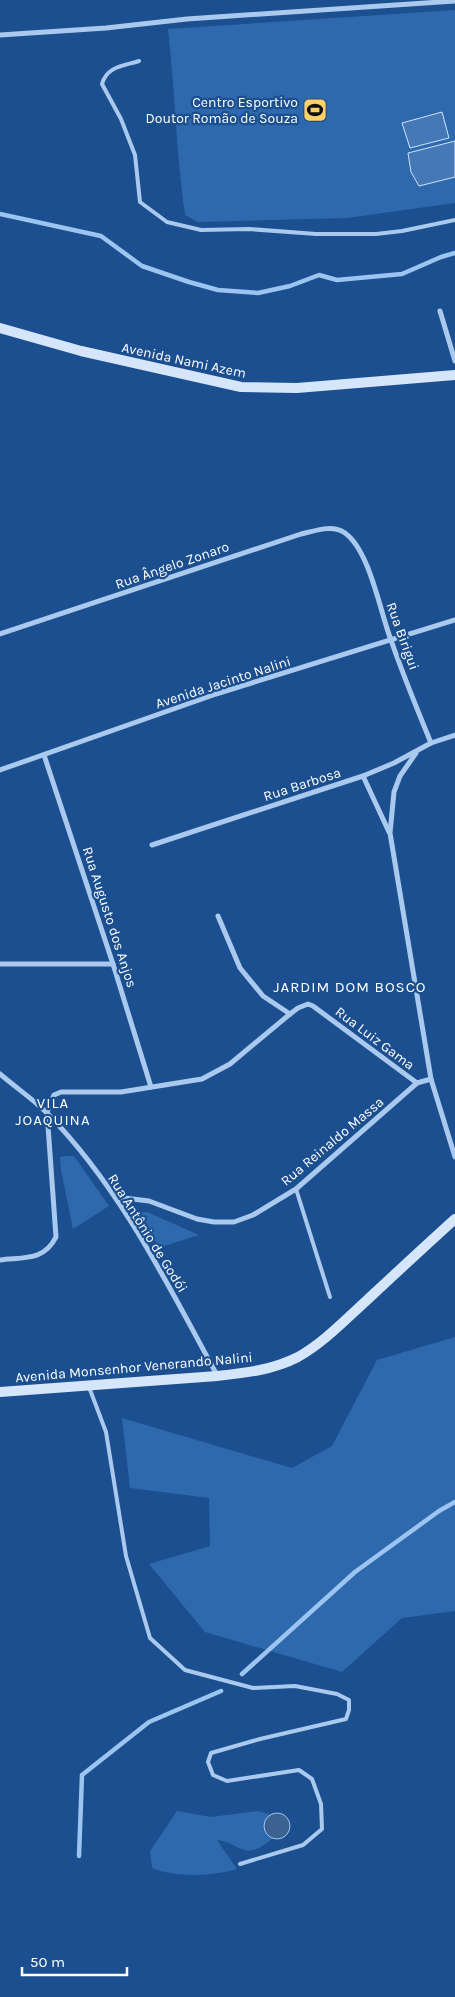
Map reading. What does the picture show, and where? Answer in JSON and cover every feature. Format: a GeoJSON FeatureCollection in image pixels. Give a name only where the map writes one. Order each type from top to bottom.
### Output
{"type":"FeatureCollection","features":[{"type":"Feature","properties":{"kind":"street"},"geometry":{"type":"LineString","coordinates":[[0,35],[106,28],[207,17],[455,0]]}},
{"type":"Feature","properties":{"kind":"street"},"geometry":{"type":"LineString","coordinates":[[440,311],[455,361]]}},
{"type":"Feature","properties":{"kind":"street","name":"Avenida Nami Azem"},"geometry":{"type":"LineString","coordinates":[[0,328],[81,351],[241,388],[297,388],[455,376]]}},
{"type":"Feature","properties":{"kind":"street","name":"Rua Ângelo Zonaro"},"geometry":{"type":"LineString","coordinates":[[0,634],[301,534],[324,529],[335,529],[351,538]]}},
{"type":"Feature","properties":{"kind":"street","name":"Rua Birigui"},"geometry":{"type":"LineString","coordinates":[[351,538],[360,550],[367,566],[390,639],[430,743]]}},
{"type":"Feature","properties":{"kind":"street","name":"Avenida Jacinto Nalini"},"geometry":{"type":"LineString","coordinates":[[0,770],[216,694],[455,620]]}},
{"type":"Feature","properties":{"kind":"street","name":"Rua Barbosa"},"geometry":{"type":"LineString","coordinates":[[152,845],[363,776],[416,753],[430,743],[455,735]]}},
{"type":"Feature","properties":{"kind":"street"},"geometry":{"type":"LineString","coordinates":[[416,753],[400,776],[394,792],[390,833],[430,1079],[455,1157]]}},
{"type":"Feature","properties":{"kind":"street","name":"Rua Augusto dos Anjos"},"geometry":{"type":"LineString","coordinates":[[44,755],[113,964],[151,1087]]}},
{"type":"Feature","properties":{"kind":"street"},"geometry":{"type":"LineString","coordinates":[[363,776],[390,833]]}},
{"type":"Feature","properties":{"kind":"street"},"geometry":{"type":"LineString","coordinates":[[0,1260],[38,1256],[46,1252],[56,1237],[47,1112],[54,1095],[61,1092],[121,1092],[193,1081],[210,1075],[230,1064],[290,1014],[264,996],[250,982],[232,952],[218,916]]}},
{"type":"Feature","properties":{"kind":"street"},"geometry":{"type":"LineString","coordinates":[[0,964],[113,964]]}},
{"type":"Feature","properties":{"kind":"street","name":"Rua Luiz Gama"},"geometry":{"type":"LineString","coordinates":[[290,1014],[308,1004],[417,1083],[430,1079]]}},
{"type":"Feature","properties":{"kind":"street","name":"Rua Antônio de Godói"},"geometry":{"type":"LineString","coordinates":[[0,1074],[47,1112],[88,1160],[116,1197],[160,1270],[217,1376]]}},
{"type":"Feature","properties":{"kind":"street","name":"Rua Reinaldo Massa"},"geometry":{"type":"LineString","coordinates":[[116,1197],[149,1201],[197,1219],[214,1222],[234,1222],[253,1215],[296,1189],[417,1083]]}},
{"type":"Feature","properties":{"kind":"street","name":"Avenida Monsenhor Venerando Nalini"},"geometry":{"type":"LineString","coordinates":[[0,1392],[217,1376],[276,1366],[297,1357],[316,1345],[342,1324],[455,1219]]}},
{"type":"Feature","properties":{"kind":"lane"},"geometry":{"type":"LineString","coordinates":[[139,62],[111,70],[104,75],[102,84],[121,119],[135,155],[140,202],[167,222],[201,230],[249,229],[316,234],[356,234],[402,231],[455,220]]}},
{"type":"Feature","properties":{"kind":"lane"},"geometry":{"type":"LineString","coordinates":[[296,1189],[330,1297]]}},
{"type":"Feature","properties":{"kind":"lane"},"geometry":{"type":"LineString","coordinates":[[88,1385],[106,1432],[126,1556],[150,1638],[186,1670],[254,1688],[295,1686],[337,1694],[349,1700],[349,1710],[346,1719],[260,1739],[211,1753],[208,1762],[213,1775],[227,1781],[299,1770],[312,1779],[321,1804],[322,1829],[303,1845],[240,1864]]}},
{"type":"Feature","properties":{"kind":"shaded area","name":"Centro Esportivo Doutor Romão de Souza"},"geometry":{"type":"Polygon","coordinates":[[[455,10],[455,203],[347,218],[198,222],[185,215],[168,29],[455,10]]]}},
{"type":"Feature","properties":{"kind":"shaded area"},"geometry":{"type":"Polygon","coordinates":[[[74,1156],[109,1206],[73,1229],[61,1170],[60,1157],[74,1156]]]}},
{"type":"Feature","properties":{"kind":"shaded area"},"geometry":{"type":"Polygon","coordinates":[[[141,1212],[147,1212],[199,1235],[161,1247],[140,1224],[138,1218],[141,1212]]]}},
{"type":"Feature","properties":{"kind":"shaded area"},"geometry":{"type":"Polygon","coordinates":[[[455,1337],[455,1611],[402,1618],[342,1672],[205,1632],[149,1564],[210,1546],[209,1498],[130,1488],[122,1418],[292,1468],[332,1446],[377,1360],[455,1337]]]}},
{"type":"Feature","properties":{"kind":"shaded area"},"geometry":{"type":"Polygon","coordinates":[[[177,1811],[211,1817],[258,1811],[279,1817],[282,1830],[262,1846],[251,1850],[245,1850],[217,1840],[237,1869],[217,1873],[183,1875],[152,1868],[150,1851],[177,1811]]]}},
{"type":"Feature","properties":{"kind":"shaded area"},"geometry":{"type":"Polygon","coordinates":[[[277,1813],[286,1817],[290,1826],[286,1835],[277,1839],[268,1835],[264,1826],[268,1817],[277,1813]]]}},
{"type":"Feature","properties":{"kind":"building"},"geometry":{"type":"Polygon","coordinates":[[[442,112],[449,138],[410,148],[402,123],[442,112]]]}},
{"type":"Feature","properties":{"kind":"building"},"geometry":{"type":"Polygon","coordinates":[[[455,141],[455,177],[419,186],[411,172],[408,153],[455,141]]]}},
{"type":"Feature","properties":{"kind":"waterway"},"geometry":{"type":"LineString","coordinates":[[0,214],[101,236],[142,266],[218,290],[258,293],[290,286],[319,275],[337,280],[402,274],[455,253]]}},
{"type":"Feature","properties":{"kind":"waterway"},"geometry":{"type":"LineString","coordinates":[[242,1674],[355,1572],[439,1511],[455,1502]]}},
{"type":"Feature","properties":{"kind":"waterway"},"geometry":{"type":"LineString","coordinates":[[79,1856],[82,1775],[149,1722],[221,1691]]}},
{"type":"Feature","properties":{"kind":"place","name":"Centro Esportivo Doutor Romão de Souza"},"geometry":{"type":"Point","coordinates":[315,110]}},
{"type":"Feature","properties":{"kind":"district","name":"JARDIM DOM BOSCO"},"geometry":{"type":"Point","coordinates":[350,987]}},
{"type":"Feature","properties":{"kind":"district","name":"VILA JOAQUINA"},"geometry":{"type":"Point","coordinates":[53,1112]}}]}
